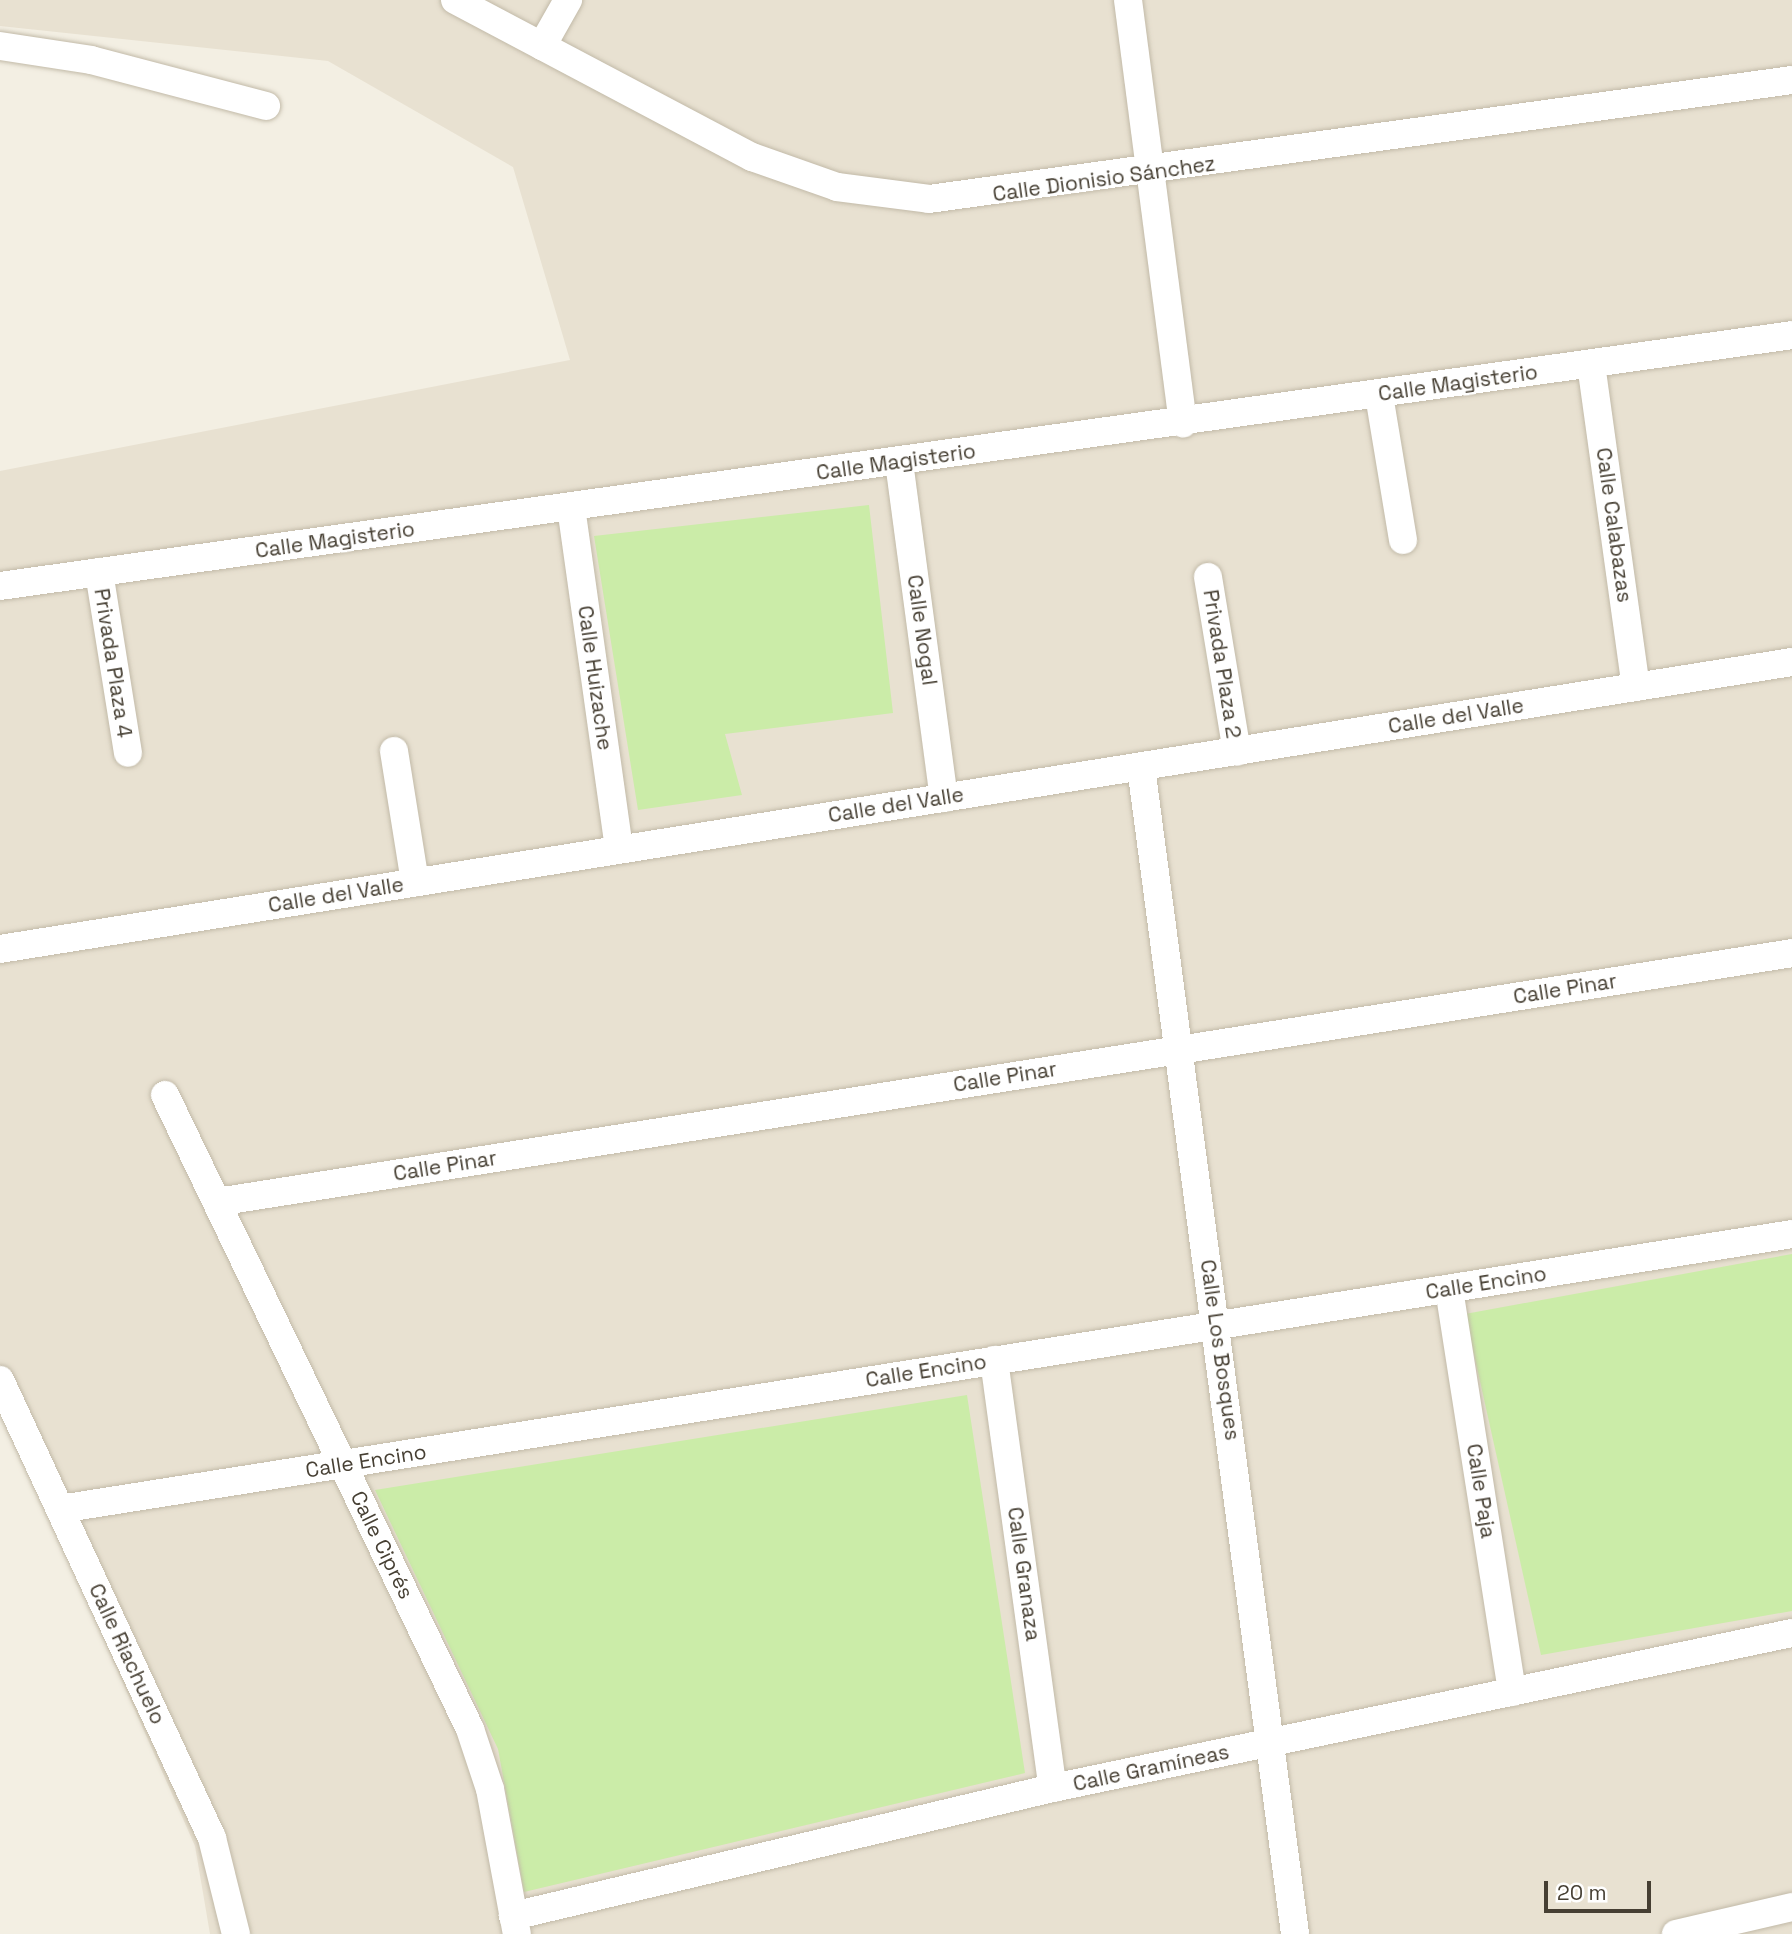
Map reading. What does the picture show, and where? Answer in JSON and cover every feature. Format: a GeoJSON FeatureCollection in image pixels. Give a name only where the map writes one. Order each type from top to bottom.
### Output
{"type":"FeatureCollection","features":[{"type":"Feature","properties":{"kind":"street","name":"Calle Dionisio Sánchez"},"geometry":{"type":"LineString","coordinates":[[455,0],[752,157],[838,187],[929,199],[976,197],[1792,80]]}},
{"type":"Feature","properties":{"kind":"street"},"geometry":{"type":"LineString","coordinates":[[542,46],[568,0]]}},
{"type":"Feature","properties":{"kind":"street"},"geometry":{"type":"LineString","coordinates":[[1128,0],[1183,423]]}},
{"type":"Feature","properties":{"kind":"street"},"geometry":{"type":"LineString","coordinates":[[0,46],[91,60],[265,106]]}},
{"type":"Feature","properties":{"kind":"street","name":"Calle Magisterio"},"geometry":{"type":"LineString","coordinates":[[0,586],[1183,423],[1792,335]]}},
{"type":"Feature","properties":{"kind":"street","name":"Calle Calabazas"},"geometry":{"type":"LineString","coordinates":[[1591,364],[1636,687]]}},
{"type":"Feature","properties":{"kind":"street"},"geometry":{"type":"LineString","coordinates":[[1379,395],[1403,540]]}},
{"type":"Feature","properties":{"kind":"street","name":"Calle Nogal"},"geometry":{"type":"LineString","coordinates":[[899,462],[944,797]]}},
{"type":"Feature","properties":{"kind":"street","name":"Calle Huizache"},"geometry":{"type":"LineString","coordinates":[[571,508],[619,849]]}},
{"type":"Feature","properties":{"kind":"street","name":"Privada Plaza 4"},"geometry":{"type":"LineString","coordinates":[[99,572],[128,753]]}},
{"type":"Feature","properties":{"kind":"street","name":"Privada Plaza 2"},"geometry":{"type":"LineString","coordinates":[[1208,577],[1237,751]]}},
{"type":"Feature","properties":{"kind":"street","name":"Calle del Valle"},"geometry":{"type":"LineString","coordinates":[[0,948],[1792,662]]}},
{"type":"Feature","properties":{"kind":"street"},"geometry":{"type":"LineString","coordinates":[[394,751],[415,882]]}},
{"type":"Feature","properties":{"kind":"street","name":"Calle Los Bosques"},"geometry":{"type":"LineString","coordinates":[[1141,767],[1272,1742],[1295,1934]]}},
{"type":"Feature","properties":{"kind":"street","name":"Calle Pinar"},"geometry":{"type":"LineString","coordinates":[[217,1202],[1792,953]]}},
{"type":"Feature","properties":{"kind":"street","name":"Calle Ciprés"},"geometry":{"type":"LineString","coordinates":[[165,1095],[344,1464],[481,1757],[515,1925]]}},
{"type":"Feature","properties":{"kind":"street","name":"Calle Encino"},"geometry":{"type":"LineString","coordinates":[[60,1510],[1792,1234]]}},
{"type":"Feature","properties":{"kind":"street","name":"Calle Paja"},"geometry":{"type":"LineString","coordinates":[[1449,1289],[1512,1692]]}},
{"type":"Feature","properties":{"kind":"street","name":"Calle Granaza"},"geometry":{"type":"LineString","coordinates":[[995,1360],[1053,1788]]}},
{"type":"Feature","properties":{"kind":"street","name":"Calle Riachuelo"},"geometry":{"type":"LineString","coordinates":[[0,1380],[212,1838],[236,1934]]}},
{"type":"Feature","properties":{"kind":"street","name":"Calle Gramíneas"},"geometry":{"type":"LineString","coordinates":[[515,1925],[1053,1788],[1792,1633]]}},
{"type":"Feature","properties":{"kind":"street"},"geometry":{"type":"LineString","coordinates":[[1676,1934],[1792,1908]]}},
{"type":"Feature","properties":{"kind":"shaded area"},"geometry":{"type":"Polygon","coordinates":[[[0,0],[1792,0],[1792,1934],[210,1934],[195,1846],[0,1405],[0,471],[570,360],[513,167],[328,61],[0,26],[0,0]]]}},
{"type":"Feature","properties":{"kind":"green space"},"geometry":{"type":"Polygon","coordinates":[[[869,505],[893,713],[725,734],[742,795],[638,810],[594,536],[869,505]]]}},
{"type":"Feature","properties":{"kind":"green space"},"geometry":{"type":"Polygon","coordinates":[[[1792,1254],[1792,1611],[1541,1655],[1465,1314],[1792,1254]]]}},
{"type":"Feature","properties":{"kind":"green space"},"geometry":{"type":"Polygon","coordinates":[[[967,1395],[1025,1773],[524,1892],[498,1749],[375,1490],[967,1395]]]}}]}
